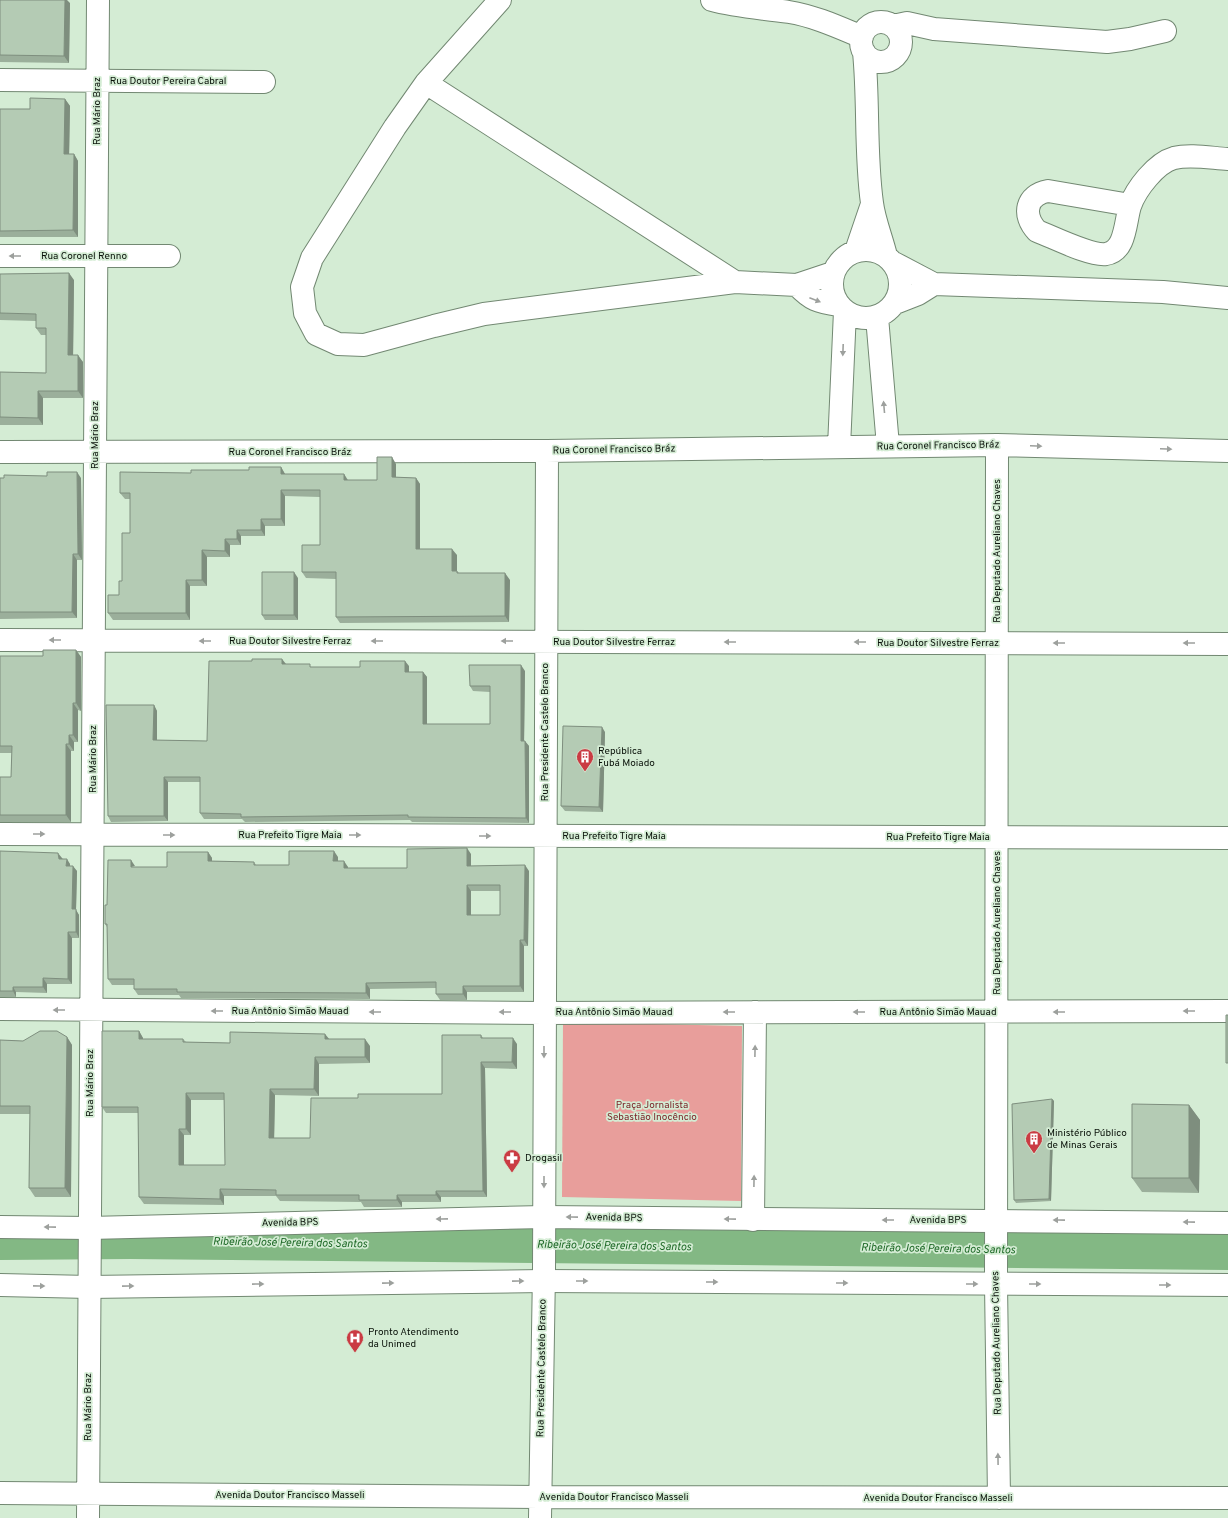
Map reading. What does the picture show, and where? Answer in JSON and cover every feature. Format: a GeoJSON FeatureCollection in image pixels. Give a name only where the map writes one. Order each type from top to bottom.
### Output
{"type":"FeatureCollection","features":[{"type":"Feature","properties":{"kind":"street","name":"Rua Mário Braz"},"geometry":{"type":"LineString","coordinates":[[88,1518],[98,0]]}},
{"type":"Feature","properties":{"kind":"street"},"geometry":{"type":"LineString","coordinates":[[500,0],[426,83],[395,127],[312,258],[302,287],[305,313],[316,334],[338,344],[364,345],[484,314],[735,282],[796,285],[834,272]]}},
{"type":"Feature","properties":{"kind":"street"},"geometry":{"type":"LineString","coordinates":[[712,0],[729,5],[790,12],[816,18],[863,45],[869,58],[876,61],[884,62],[934,29]]}},
{"type":"Feature","properties":{"kind":"street"},"geometry":{"type":"LineString","coordinates":[[868,88],[896,53],[901,39],[893,26],[886,22],[878,22],[865,30],[863,45],[868,88],[866,115],[872,204],[890,260],[899,276],[900,290],[895,303]]}},
{"type":"Feature","properties":{"kind":"street"},"geometry":{"type":"LineString","coordinates":[[893,26],[906,23],[934,29],[1107,42],[1130,39],[1165,30]]}},
{"type":"Feature","properties":{"kind":"street","name":"Rua Doutor Pereira Cabral"},"geometry":{"type":"LineString","coordinates":[[0,80],[264,82]]}},
{"type":"Feature","properties":{"kind":"street"},"geometry":{"type":"LineString","coordinates":[[426,83],[735,282]]}},
{"type":"Feature","properties":{"kind":"street"},"geometry":{"type":"LineString","coordinates":[[1130,205],[1152,171],[1173,158],[1196,156],[1228,159]]}},
{"type":"Feature","properties":{"kind":"street"},"geometry":{"type":"LineString","coordinates":[[856,251],[872,204]]}},
{"type":"Feature","properties":{"kind":"street"},"geometry":{"type":"LineString","coordinates":[[840,447],[842,308],[833,289],[834,272],[838,263],[846,255],[856,251],[866,249],[877,251],[890,260],[934,284],[1163,292],[1228,298]]}},
{"type":"Feature","properties":{"kind":"street","name":"Rua Coronel Renno"},"geometry":{"type":"LineString","coordinates":[[0,256],[169,256]]}},
{"type":"Feature","properties":{"kind":"street"},"geometry":{"type":"LineString","coordinates":[[796,285],[809,298],[842,308],[855,316],[866,318],[877,316],[887,311],[895,303],[918,294],[934,284]]}},
{"type":"Feature","properties":{"kind":"street"},"geometry":{"type":"LineString","coordinates":[[877,316],[888,446]]}},
{"type":"Feature","properties":{"kind":"street","name":"Rua Coronel Francisco Bráz"},"geometry":{"type":"LineString","coordinates":[[0,452],[547,451],[997,445],[1228,451]]}},
{"type":"Feature","properties":{"kind":"street","name":"Rua Deputado Aureliano Chaves"},"geometry":{"type":"LineString","coordinates":[[997,445],[996,1278],[999,1498]]}},
{"type":"Feature","properties":{"kind":"street","name":"Rua Presidente Castelo Branco"},"geometry":{"type":"LineString","coordinates":[[544,1012],[547,451]]}},
{"type":"Feature","properties":{"kind":"street","name":"Rua Doutor Silvestre Ferraz"},"geometry":{"type":"LineString","coordinates":[[0,640],[1228,644]]}},
{"type":"Feature","properties":{"kind":"street","name":"Rua Prefeito Tigre Maia"},"geometry":{"type":"LineString","coordinates":[[0,834],[1228,838]]}},
{"type":"Feature","properties":{"kind":"street","name":"Rua Antônio Simão Mauad"},"geometry":{"type":"LineString","coordinates":[[0,1009],[544,1012],[1228,1011]]}},
{"type":"Feature","properties":{"kind":"street"},"geometry":{"type":"LineString","coordinates":[[544,1012],[544,1222]]}},
{"type":"Feature","properties":{"kind":"street"},"geometry":{"type":"LineString","coordinates":[[753,1220],[755,1012]]}},
{"type":"Feature","properties":{"kind":"street","name":"Avenida BPS"},"geometry":{"type":"LineString","coordinates":[[0,1227],[89,1234],[544,1222],[753,1220],[997,1226],[1228,1223]]}},
{"type":"Feature","properties":{"kind":"street","name":"Rua Presidente Castelo Branco"},"geometry":{"type":"LineString","coordinates":[[540,1508],[544,1222]]}},
{"type":"Feature","properties":{"kind":"street"},"geometry":{"type":"LineString","coordinates":[[0,1285],[89,1281],[543,1276],[996,1278],[1228,1285]]}},
{"type":"Feature","properties":{"kind":"street","name":"Avenida Doutor Francisco Masseli"},"geometry":{"type":"LineString","coordinates":[[0,1493],[88,1494],[540,1508],[999,1498],[1228,1498]]}},
{"type":"Feature","properties":{"kind":"green space","name":"Praça Jornalista Sebastião Inocêncio"},"geometry":{"type":"Polygon","coordinates":[[[563,1022],[742,1026],[741,1201],[562,1197],[563,1022]]]}},
{"type":"Feature","properties":{"kind":"building"},"geometry":{"type":"Polygon","coordinates":[[[0,0],[65,0],[64,56],[0,55],[0,0]]]}},
{"type":"Feature","properties":{"kind":"building"},"geometry":{"type":"Polygon","coordinates":[[[30,98],[65,99],[64,154],[74,154],[73,230],[0,231],[0,109],[30,109],[30,98]]]}},
{"type":"Feature","properties":{"kind":"building"},"geometry":{"type":"Polygon","coordinates":[[[69,273],[68,355],[78,355],[78,391],[38,391],[38,418],[0,417],[0,372],[46,373],[46,328],[36,328],[36,314],[0,313],[0,274],[69,273]]]}},
{"type":"Feature","properties":{"kind":"building"},"geometry":{"type":"Polygon","coordinates":[[[377,457],[392,457],[392,477],[416,478],[416,549],[452,549],[452,571],[457,571],[457,573],[505,573],[505,616],[336,617],[336,572],[302,572],[302,545],[320,545],[320,490],[281,490],[281,519],[261,519],[261,530],[237,530],[237,539],[225,539],[225,551],[202,550],[202,580],[186,580],[186,613],[108,613],[108,595],[119,595],[119,581],[122,581],[122,533],[130,533],[130,493],[120,493],[120,472],[191,473],[191,470],[249,470],[249,467],[281,467],[281,474],[344,474],[344,480],[377,480],[377,457]]]}},
{"type":"Feature","properties":{"kind":"building"},"geometry":{"type":"Polygon","coordinates":[[[47,472],[77,472],[78,554],[73,554],[72,612],[0,612],[0,478],[4,478],[4,475],[47,476],[47,472]]]}},
{"type":"Feature","properties":{"kind":"building"},"geometry":{"type":"Polygon","coordinates":[[[262,572],[294,572],[294,615],[262,615],[262,572]]]}},
{"type":"Feature","properties":{"kind":"building"},"geometry":{"type":"Polygon","coordinates":[[[43,650],[76,650],[76,703],[73,703],[73,735],[69,735],[69,744],[66,744],[66,815],[0,815],[0,777],[11,777],[12,746],[0,746],[0,656],[43,656],[43,650]]]}},
{"type":"Feature","properties":{"kind":"building"},"geometry":{"type":"Polygon","coordinates":[[[252,659],[282,659],[282,664],[310,664],[310,667],[360,667],[360,661],[405,661],[405,672],[423,672],[423,724],[490,724],[490,686],[470,686],[469,665],[521,665],[521,741],[525,741],[526,818],[408,817],[408,815],[241,817],[241,814],[200,813],[200,777],[164,777],[164,816],[108,816],[106,705],[154,705],[153,740],[207,741],[209,661],[252,661],[252,659]]]}},
{"type":"Feature","properties":{"kind":"building","name":"República Fubá Moiado"},"geometry":{"type":"Polygon","coordinates":[[[563,726],[602,727],[599,807],[561,806],[563,726]]]}},
{"type":"Feature","properties":{"kind":"building"},"geometry":{"type":"Polygon","coordinates":[[[467,848],[467,866],[525,865],[524,940],[520,940],[520,986],[463,986],[463,994],[436,994],[436,982],[366,983],[366,993],[177,992],[177,989],[134,989],[134,979],[108,979],[107,924],[105,924],[105,905],[107,905],[108,860],[131,860],[131,867],[167,867],[167,852],[208,852],[208,861],[254,862],[254,865],[289,865],[289,851],[334,851],[333,861],[344,861],[344,868],[407,868],[407,849],[467,848]],[[467,885],[467,915],[500,915],[500,885],[467,885]]]}},
{"type":"Feature","properties":{"kind":"building"},"geometry":{"type":"Polygon","coordinates":[[[0,851],[58,853],[59,859],[67,859],[66,866],[73,866],[72,909],[76,909],[76,932],[68,932],[68,979],[43,978],[43,987],[13,987],[13,991],[0,991],[0,851]]]}},
{"type":"Feature","properties":{"kind":"building"},"geometry":{"type":"Polygon","coordinates":[[[1226,1015],[1228,1015],[1228,1063],[1226,1063],[1226,1015]]]}},
{"type":"Feature","properties":{"kind":"building"},"geometry":{"type":"Polygon","coordinates":[[[40,1031],[57,1031],[67,1037],[65,1188],[29,1188],[30,1106],[0,1106],[0,1040],[23,1041],[40,1031]]]}},
{"type":"Feature","properties":{"kind":"building"},"geometry":{"type":"Polygon","coordinates":[[[102,1031],[139,1031],[139,1039],[183,1039],[183,1042],[230,1043],[230,1032],[325,1034],[325,1039],[365,1039],[365,1057],[315,1057],[314,1089],[270,1089],[269,1138],[310,1138],[311,1098],[358,1098],[358,1094],[442,1094],[442,1035],[481,1035],[481,1038],[513,1038],[512,1062],[481,1062],[483,1191],[436,1191],[436,1195],[397,1195],[397,1200],[359,1200],[359,1195],[276,1195],[276,1190],[220,1189],[220,1199],[139,1197],[138,1107],[102,1107],[102,1031]],[[186,1093],[186,1129],[179,1129],[179,1165],[225,1165],[224,1093],[186,1093]]]}},
{"type":"Feature","properties":{"kind":"building","name":"Ministério Público de Minas Gerais"},"geometry":{"type":"Polygon","coordinates":[[[1052,1099],[1049,1199],[1014,1200],[1012,1104],[1052,1099]]]}},
{"type":"Feature","properties":{"kind":"building"},"geometry":{"type":"Polygon","coordinates":[[[1132,1104],[1189,1105],[1189,1178],[1132,1178],[1132,1104]]]}},
{"type":"Feature","properties":{"kind":"waterway","name":"Ribeirão José Pereira dos Santos"},"geometry":{"type":"LineString","coordinates":[[0,1242],[130,1241],[1228,1252]]}},
{"type":"Feature","properties":{"kind":"place","name":"República Fubá Moiado"},"geometry":{"type":"Point","coordinates":[585,772]}},
{"type":"Feature","properties":{"kind":"place","name":"Ministério Público de Minas Gerais"},"geometry":{"type":"Point","coordinates":[1034,1154]}},
{"type":"Feature","properties":{"kind":"place","name":"Drogasil"},"geometry":{"type":"Point","coordinates":[512,1173]}},
{"type":"Feature","properties":{"kind":"place","name":"Pronto Atendimento da Unimed"},"geometry":{"type":"Point","coordinates":[355,1353]}}]}
